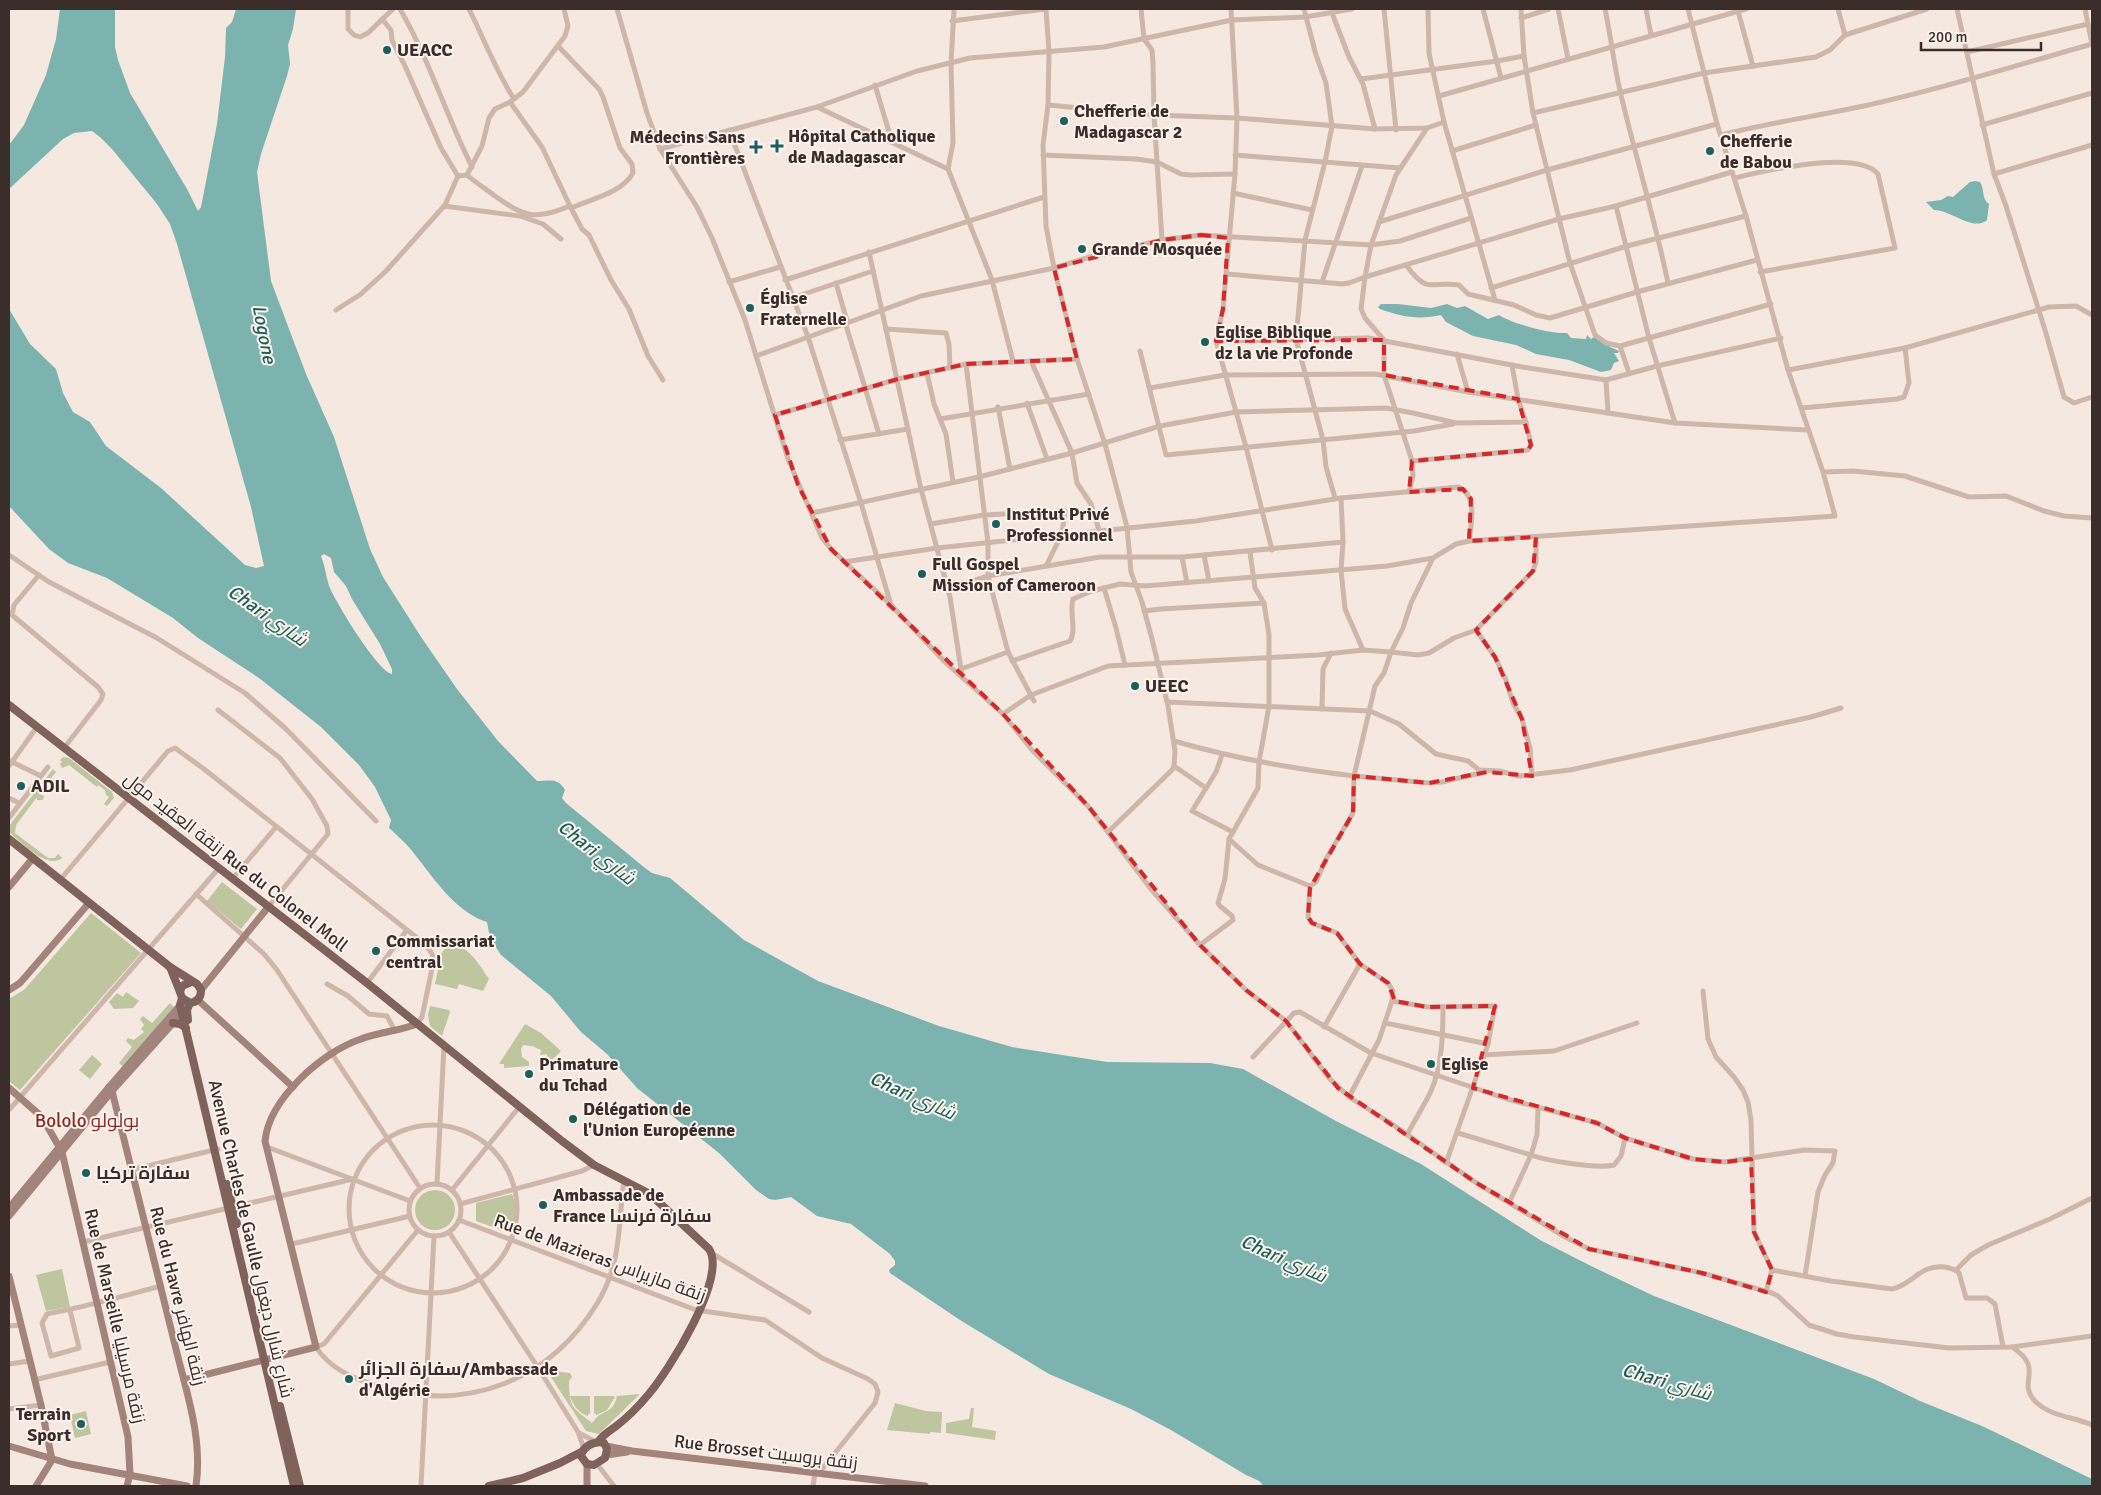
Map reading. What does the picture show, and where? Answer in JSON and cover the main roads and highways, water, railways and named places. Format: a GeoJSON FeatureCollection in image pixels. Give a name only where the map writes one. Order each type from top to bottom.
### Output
{"type":"FeatureCollection","features":[{"type":"Feature","properties":{"kind":"main road","name":"زنقة العقيد مول Rue du Colonel Moll"},"geometry":{"type":"LineString","coordinates":[[9,705],[367,983],[594,1165],[650,1194],[713,1254],[714,1266],[700,1311],[666,1371],[648,1395],[614,1428],[606,1432],[601,1444]]}},
{"type":"Feature","properties":{"kind":"main road","name":"Avenue Charles de Gaulle شارع شارل ديغول"},"geometry":{"type":"LineString","coordinates":[[9,839],[200,990]]}},
{"type":"Feature","properties":{"kind":"main road"},"geometry":{"type":"LineString","coordinates":[[9,887],[33,858]]}},
{"type":"Feature","properties":{"kind":"main road"},"geometry":{"type":"LineString","coordinates":[[9,990],[20,983],[89,903]]}},
{"type":"Feature","properties":{"kind":"main road"},"geometry":{"type":"LineString","coordinates":[[124,1075],[186,1001],[200,990],[269,906]]}},
{"type":"Feature","properties":{"kind":"main road","name":"Avenue Charles de Gaulle شارع شارل ديغول"},"geometry":{"type":"LineString","coordinates":[[170,967],[186,1001],[192,1041],[216,1150]]}},
{"type":"Feature","properties":{"kind":"main road"},"geometry":{"type":"LineString","coordinates":[[213,974],[182,986],[186,1001],[293,1087]]}},
{"type":"Feature","properties":{"kind":"main road","name":"Avenue Charles de Gaulle شارع شارل ديغول"},"geometry":{"type":"LineString","coordinates":[[186,1001],[186,1028],[300,1486]]}},
{"type":"Feature","properties":{"kind":"main road"},"geometry":{"type":"LineString","coordinates":[[9,1216],[110,1089],[173,1023],[186,1001]]}},
{"type":"Feature","properties":{"kind":"main road"},"geometry":{"type":"LineString","coordinates":[[173,1023],[178,1023],[186,1028]]}},
{"type":"Feature","properties":{"kind":"main road"},"geometry":{"type":"LineString","coordinates":[[184,1380],[316,1347],[265,1141],[268,1127],[281,1102],[293,1087],[331,1054],[360,1039],[417,1024]]}},
{"type":"Feature","properties":{"kind":"main road","name":"Rue de Marseille زنقة مرسيليا"},"geometry":{"type":"LineString","coordinates":[[9,1088],[42,1117],[61,1150],[128,1437],[130,1474],[127,1486]]}},
{"type":"Feature","properties":{"kind":"main road","name":"Rue du Havre زنقة الهافر"},"geometry":{"type":"LineString","coordinates":[[110,1089],[161,1286],[197,1439],[196,1486]]}},
{"type":"Feature","properties":{"kind":"main road"},"geometry":{"type":"LineString","coordinates":[[9,1208],[61,1150]]}},
{"type":"Feature","properties":{"kind":"main road"},"geometry":{"type":"LineString","coordinates":[[9,1276],[10,1289],[41,1405],[52,1460],[36,1486]]}},
{"type":"Feature","properties":{"kind":"main road","name":"Avenue Charles de Gaulle شارع شارل ديغول"},"geometry":{"type":"LineString","coordinates":[[267,1359],[294,1486]]}},
{"type":"Feature","properties":{"kind":"main road"},"geometry":{"type":"LineString","coordinates":[[601,1444],[606,1457]]}},
{"type":"Feature","properties":{"kind":"main road"},"geometry":{"type":"LineString","coordinates":[[488,1486],[523,1478],[560,1463],[583,1450],[601,1444],[632,1451]]}},
{"type":"Feature","properties":{"kind":"main road"},"geometry":{"type":"LineString","coordinates":[[9,1446],[52,1460],[188,1486]]}},
{"type":"Feature","properties":{"kind":"main road"},"geometry":{"type":"LineString","coordinates":[[583,1450],[581,1456],[590,1464]]}},
{"type":"Feature","properties":{"kind":"main road"},"geometry":{"type":"LineString","coordinates":[[560,1463],[590,1464],[606,1457],[632,1451]]}},
{"type":"Feature","properties":{"kind":"main road","name":"Rue Brosset زنقة بروسيت"},"geometry":{"type":"LineString","coordinates":[[632,1451],[833,1475],[897,1485],[926,1486]]}},
{"type":"Feature","properties":{"kind":"main road"},"geometry":{"type":"LineString","coordinates":[[587,1484],[590,1464]]}},
{"type":"Feature","properties":{"kind":"water"},"geometry":{"type":"Polygon","coordinates":[[[60,9],[115,9],[115,47],[130,93],[198,211],[201,207],[217,124],[225,57],[226,28],[232,22],[236,9],[296,9],[288,45],[290,64],[257,172],[271,281],[306,374],[334,437],[370,549],[383,577],[457,689],[498,741],[537,781],[556,781],[559,783],[565,790],[562,798],[566,803],[645,868],[652,873],[670,878],[744,940],[818,981],[939,1026],[1012,1047],[1107,1062],[1210,1063],[1243,1069],[1336,1121],[1421,1164],[1540,1240],[1591,1266],[1654,1296],[1874,1379],[1920,1401],[1982,1426],[2092,1479],[2092,1486],[1264,1486],[1259,1481],[1171,1430],[1131,1409],[1049,1374],[960,1320],[890,1273],[889,1270],[895,1265],[895,1261],[890,1254],[851,1224],[817,1216],[791,1197],[775,1200],[769,1199],[756,1190],[719,1153],[637,1088],[607,1054],[581,1032],[551,996],[501,955],[490,938],[487,922],[476,918],[447,895],[410,848],[389,828],[391,820],[375,787],[359,765],[321,727],[259,678],[198,638],[173,618],[107,578],[68,563],[49,549],[9,506],[9,309],[30,344],[56,369],[63,393],[73,412],[90,422],[106,446],[161,488],[245,565],[256,568],[264,566],[251,507],[177,244],[170,224],[157,204],[112,149],[92,131],[74,133],[63,139],[9,189],[9,145],[24,125],[46,75],[56,39],[60,9]],[[324,554],[321,556],[333,594],[367,649],[377,662],[392,674],[392,669],[380,644],[346,586],[334,572],[331,558],[324,554]]]}},
{"type":"Feature","properties":{"kind":"water"},"geometry":{"type":"Polygon","coordinates":[[[1970,182],[1980,182],[1985,199],[1989,204],[1987,220],[1981,223],[1975,224],[1934,210],[1926,202],[1941,200],[1948,196],[1953,197],[1970,182]]]}},
{"type":"Feature","properties":{"kind":"water"},"geometry":{"type":"Polygon","coordinates":[[[1381,304],[1431,308],[1447,304],[1457,308],[1465,306],[1488,319],[1499,315],[1532,328],[1567,333],[1571,338],[1586,339],[1587,335],[1591,339],[1594,337],[1605,340],[1610,347],[1619,351],[1614,353],[1619,361],[1614,363],[1611,370],[1601,372],[1569,360],[1536,354],[1516,345],[1473,336],[1446,322],[1441,315],[1425,317],[1403,316],[1380,309],[1378,307],[1381,304]]]}},
{"type":"Feature","properties":{"kind":"waterway"},"geometry":{"type":"LineString","coordinates":[[1259,1486],[1263,1485]]}},
{"type":"Feature","properties":{"kind":"place","name":"UEACC"},"geometry":{"type":"Point","coordinates":[387,50]}},
{"type":"Feature","properties":{"kind":"place","name":"Chefferie de Madagascar 2"},"geometry":{"type":"Point","coordinates":[1064,121]}},
{"type":"Feature","properties":{"kind":"place","name":"Hôpital Catholique de Madagascar"},"geometry":{"type":"Point","coordinates":[777,146]}},
{"type":"Feature","properties":{"kind":"place","name":"Médecins Sans Frontières"},"geometry":{"type":"Point","coordinates":[756,147]}},
{"type":"Feature","properties":{"kind":"place","name":"Chefferie de Babou"},"geometry":{"type":"Point","coordinates":[1710,151]}},
{"type":"Feature","properties":{"kind":"place","name":"Grande Mosquée"},"geometry":{"type":"Point","coordinates":[1082,249]}},
{"type":"Feature","properties":{"kind":"place","name":"Église Fraternelle"},"geometry":{"type":"Point","coordinates":[750,308]}},
{"type":"Feature","properties":{"kind":"place","name":"Eglise Biblique dz la vie Profonde"},"geometry":{"type":"Point","coordinates":[1205,342]}},
{"type":"Feature","properties":{"kind":"place","name":"Institut Privé Professionnel"},"geometry":{"type":"Point","coordinates":[996,524]}},
{"type":"Feature","properties":{"kind":"place","name":"Full Gospel Mission of Cameroon"},"geometry":{"type":"Point","coordinates":[922,574]}},
{"type":"Feature","properties":{"kind":"place","name":"UEEC"},"geometry":{"type":"Point","coordinates":[1135,686]}},
{"type":"Feature","properties":{"kind":"place","name":"ADIL"},"geometry":{"type":"Point","coordinates":[21,786]}},
{"type":"Feature","properties":{"kind":"place","name":"Commissariat central"},"geometry":{"type":"Point","coordinates":[376,951]}},
{"type":"Feature","properties":{"kind":"place","name":"Eglise"},"geometry":{"type":"Point","coordinates":[1431,1064]}},
{"type":"Feature","properties":{"kind":"place","name":"Primature du Tchad"},"geometry":{"type":"Point","coordinates":[529,1074]}},
{"type":"Feature","properties":{"kind":"place","name":"Délégation de l'Union Européenne"},"geometry":{"type":"Point","coordinates":[573,1119]}},
{"type":"Feature","properties":{"kind":"place","name":"سفارة تركيا"},"geometry":{"type":"Point","coordinates":[86,1173]}},
{"type":"Feature","properties":{"kind":"place","name":"Ambassade de France سفارة فرنسا"},"geometry":{"type":"Point","coordinates":[543,1205]}},
{"type":"Feature","properties":{"kind":"place","name":"سفارة الجزائر/Ambassade d'Algérie"},"geometry":{"type":"Point","coordinates":[349,1379]}},
{"type":"Feature","properties":{"kind":"place","name":"Terrain Sport"},"geometry":{"type":"Point","coordinates":[81,1424]}},
{"type":"Feature","properties":{"kind":"district","name":"Bololo بولولو"},"geometry":{"type":"Point","coordinates":[87,1120]}},
{"type":"Feature","properties":{"kind":"water label","name":"Logone"},"geometry":{"type":"Point","coordinates":[265,334]}},
{"type":"Feature","properties":{"kind":"water label","name":"Chari شاري"},"geometry":{"type":"Point","coordinates":[268,615]}},
{"type":"Feature","properties":{"kind":"water label","name":"Chari شاري"},"geometry":{"type":"Point","coordinates":[597,852]}},
{"type":"Feature","properties":{"kind":"water label","name":"Chari شاري"},"geometry":{"type":"Point","coordinates":[913,1095]}},
{"type":"Feature","properties":{"kind":"water label","name":"Chari شاري"},"geometry":{"type":"Point","coordinates":[1284,1258]}},
{"type":"Feature","properties":{"kind":"water label","name":"Chari شاري"},"geometry":{"type":"Point","coordinates":[1667,1381]}}]}
